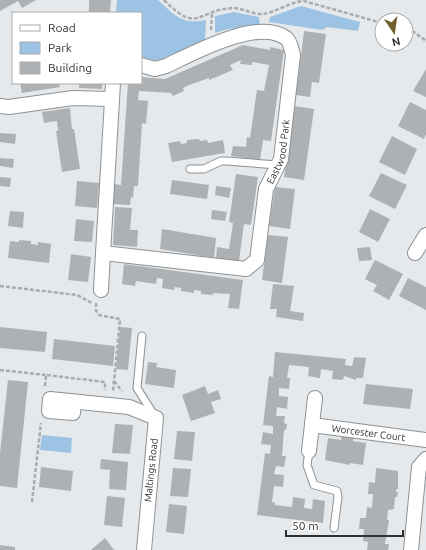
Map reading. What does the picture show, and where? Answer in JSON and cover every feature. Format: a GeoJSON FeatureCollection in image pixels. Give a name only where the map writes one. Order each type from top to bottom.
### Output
{"type":"FeatureCollection","features":[{"type":"Feature","properties":{"kind":"street","name":"Eastwood Park"},"geometry":{"type":"LineString","coordinates":[[103,253],[246,269],[257,260],[266,189],[281,159],[293,55],[286,38],[276,34],[263,32],[231,36],[166,66],[155,68],[142,65]]}},
{"type":"Feature","properties":{"kind":"street"},"geometry":{"type":"LineString","coordinates":[[101,290],[113,84]]}},
{"type":"Feature","properties":{"kind":"street"},"geometry":{"type":"LineString","coordinates":[[0,106],[9,107],[73,98],[111,99]]}},
{"type":"Feature","properties":{"kind":"street"},"geometry":{"type":"LineString","coordinates":[[415,253],[426,236]]}},
{"type":"Feature","properties":{"kind":"street"},"geometry":{"type":"LineString","coordinates":[[309,451],[314,398]]}},
{"type":"Feature","properties":{"kind":"street"},"geometry":{"type":"LineString","coordinates":[[74,402],[129,407],[156,418]]}},
{"type":"Feature","properties":{"kind":"street","name":"Maltings Road"},"geometry":{"type":"LineString","coordinates":[[144,550],[156,418]]}},
{"type":"Feature","properties":{"kind":"street","name":"Worcester Court"},"geometry":{"type":"LineString","coordinates":[[312,425],[426,440]]}},
{"type":"Feature","properties":{"kind":"street"},"geometry":{"type":"LineString","coordinates":[[411,550],[419,467],[426,459]]}},
{"type":"Feature","properties":{"kind":"lane"},"geometry":{"type":"LineString","coordinates":[[190,169],[204,170],[221,161],[278,165]]}},
{"type":"Feature","properties":{"kind":"lane"},"geometry":{"type":"LineString","coordinates":[[142,336],[137,388],[156,418]]}},
{"type":"Feature","properties":{"kind":"lane"},"geometry":{"type":"LineString","coordinates":[[309,451],[307,465],[314,485],[337,491],[338,497],[334,528]]}},
{"type":"Feature","properties":{"kind":"path"},"geometry":{"type":"LineString","coordinates":[[164,0],[182,17],[192,19],[234,8],[263,14],[294,2],[304,1],[374,21]]}},
{"type":"Feature","properties":{"kind":"path"},"geometry":{"type":"LineString","coordinates":[[414,32],[426,41]]}},
{"type":"Feature","properties":{"kind":"path"},"geometry":{"type":"LineString","coordinates":[[0,286],[77,295],[96,305],[99,315],[120,319],[114,381]]}},
{"type":"Feature","properties":{"kind":"path"},"geometry":{"type":"LineString","coordinates":[[0,370],[46,374]]}},
{"type":"Feature","properties":{"kind":"green space"},"geometry":{"type":"Polygon","coordinates":[[[117,0],[158,0],[179,18],[190,21],[206,20],[205,40],[158,61],[142,57],[142,12],[116,12],[117,0]]]}},
{"type":"Feature","properties":{"kind":"green space"},"geometry":{"type":"Polygon","coordinates":[[[301,6],[360,22],[358,31],[327,27],[322,30],[269,22],[270,17],[301,6]]]}},
{"type":"Feature","properties":{"kind":"green space"},"geometry":{"type":"Polygon","coordinates":[[[234,12],[259,17],[260,26],[228,29],[215,33],[215,16],[234,12]]]}},
{"type":"Feature","properties":{"kind":"green space"},"geometry":{"type":"Polygon","coordinates":[[[42,435],[72,438],[71,453],[40,450],[42,435]]]}},
{"type":"Feature","properties":{"kind":"building"},"geometry":{"type":"Polygon","coordinates":[[[0,0],[36,0],[22,8],[18,1],[0,11],[0,0]]]}},
{"type":"Feature","properties":{"kind":"building"},"geometry":{"type":"Polygon","coordinates":[[[89,0],[111,0],[110,12],[89,12],[89,0]]]}},
{"type":"Feature","properties":{"kind":"building"},"geometry":{"type":"Polygon","coordinates":[[[304,31],[326,34],[319,83],[312,82],[310,97],[296,95],[304,31]]]}},
{"type":"Feature","properties":{"kind":"building"},"geometry":{"type":"Polygon","coordinates":[[[243,45],[270,50],[270,47],[284,50],[271,141],[263,140],[260,160],[231,156],[233,146],[246,147],[247,137],[250,138],[257,90],[264,91],[269,65],[252,62],[252,65],[240,64],[241,60],[230,65],[233,70],[209,80],[209,78],[189,85],[183,88],[184,91],[173,96],[171,93],[139,91],[138,100],[148,101],[146,124],[142,123],[138,186],[134,186],[133,198],[131,197],[130,205],[113,204],[114,184],[121,185],[128,84],[142,84],[142,77],[165,79],[243,45]]]}},
{"type":"Feature","properties":{"kind":"building"},"geometry":{"type":"Polygon","coordinates":[[[426,69],[426,97],[413,91],[426,69]]]}},
{"type":"Feature","properties":{"kind":"building"},"geometry":{"type":"Polygon","coordinates":[[[20,84],[59,84],[60,87],[22,93],[20,84]]]}},
{"type":"Feature","properties":{"kind":"building"},"geometry":{"type":"Polygon","coordinates":[[[79,84],[102,84],[102,89],[79,88],[79,84]]]}},
{"type":"Feature","properties":{"kind":"building"},"geometry":{"type":"Polygon","coordinates":[[[410,102],[426,110],[426,134],[424,139],[398,126],[410,102]]]}},
{"type":"Feature","properties":{"kind":"building"},"geometry":{"type":"Polygon","coordinates":[[[294,106],[314,109],[304,180],[284,177],[294,106]]]}},
{"type":"Feature","properties":{"kind":"building"},"geometry":{"type":"Polygon","coordinates":[[[70,108],[72,129],[74,129],[80,169],[62,172],[56,131],[58,131],[57,121],[44,123],[42,112],[70,108]]]}},
{"type":"Feature","properties":{"kind":"building"},"geometry":{"type":"Polygon","coordinates":[[[0,133],[16,134],[15,144],[0,142],[0,133]]]}},
{"type":"Feature","properties":{"kind":"building"},"geometry":{"type":"Polygon","coordinates":[[[392,136],[417,149],[405,175],[379,162],[392,136]]]}},
{"type":"Feature","properties":{"kind":"building"},"geometry":{"type":"Polygon","coordinates":[[[199,139],[200,141],[207,140],[208,143],[223,140],[225,153],[172,162],[168,143],[180,141],[181,144],[187,143],[187,140],[199,139]]]}},
{"type":"Feature","properties":{"kind":"building"},"geometry":{"type":"Polygon","coordinates":[[[0,158],[14,159],[13,168],[0,166],[0,158]]]}},
{"type":"Feature","properties":{"kind":"building"},"geometry":{"type":"Polygon","coordinates":[[[381,173],[407,185],[395,209],[369,196],[381,173]]]}},
{"type":"Feature","properties":{"kind":"building"},"geometry":{"type":"Polygon","coordinates":[[[236,174],[258,177],[251,225],[244,224],[239,261],[216,259],[217,247],[229,249],[233,223],[229,222],[236,174]]]}},
{"type":"Feature","properties":{"kind":"building"},"geometry":{"type":"Polygon","coordinates":[[[0,177],[11,178],[10,187],[0,186],[0,177]]]}},
{"type":"Feature","properties":{"kind":"building"},"geometry":{"type":"Polygon","coordinates":[[[172,180],[209,185],[207,199],[170,194],[172,180]]]}},
{"type":"Feature","properties":{"kind":"building"},"geometry":{"type":"Polygon","coordinates":[[[77,181],[99,183],[97,208],[75,206],[77,181]]]}},
{"type":"Feature","properties":{"kind":"building"},"geometry":{"type":"Polygon","coordinates":[[[216,186],[231,188],[229,198],[215,195],[216,186]]]}},
{"type":"Feature","properties":{"kind":"building"},"geometry":{"type":"Polygon","coordinates":[[[275,187],[295,189],[290,229],[269,226],[275,187]]]}},
{"type":"Feature","properties":{"kind":"building"},"geometry":{"type":"Polygon","coordinates":[[[115,207],[132,208],[130,230],[138,230],[137,247],[113,245],[115,207]]]}},
{"type":"Feature","properties":{"kind":"building"},"geometry":{"type":"Polygon","coordinates":[[[370,209],[390,219],[378,242],[359,232],[370,209]]]}},
{"type":"Feature","properties":{"kind":"building"},"geometry":{"type":"Polygon","coordinates":[[[212,210],[227,212],[225,221],[211,219],[212,210]]]}},
{"type":"Feature","properties":{"kind":"building"},"geometry":{"type":"Polygon","coordinates":[[[10,211],[24,212],[23,228],[8,226],[10,211]]]}},
{"type":"Feature","properties":{"kind":"building"},"geometry":{"type":"Polygon","coordinates":[[[76,219],[94,221],[92,242],[74,241],[76,219]]]}},
{"type":"Feature","properties":{"kind":"building"},"geometry":{"type":"Polygon","coordinates":[[[162,229],[216,238],[214,258],[160,249],[162,229]]]}},
{"type":"Feature","properties":{"kind":"building"},"geometry":{"type":"Polygon","coordinates":[[[268,235],[288,237],[282,283],[262,280],[268,235]]]}},
{"type":"Feature","properties":{"kind":"building"},"geometry":{"type":"Polygon","coordinates":[[[19,240],[31,241],[31,244],[38,245],[38,242],[51,244],[49,263],[8,258],[10,241],[19,242],[19,240]]]}},
{"type":"Feature","properties":{"kind":"building"},"geometry":{"type":"Polygon","coordinates":[[[370,247],[372,260],[359,261],[357,248],[370,247]]]}},
{"type":"Feature","properties":{"kind":"building"},"geometry":{"type":"Polygon","coordinates":[[[71,254],[91,257],[88,282],[68,280],[71,254]]]}},
{"type":"Feature","properties":{"kind":"building"},"geometry":{"type":"Polygon","coordinates":[[[375,260],[403,274],[389,300],[373,291],[377,285],[365,279],[375,260]]]}},
{"type":"Feature","properties":{"kind":"building"},"geometry":{"type":"Polygon","coordinates":[[[124,264],[243,280],[239,309],[228,308],[230,294],[201,294],[201,291],[194,290],[194,293],[181,291],[181,288],[175,287],[174,290],[162,288],[163,279],[157,278],[156,284],[136,281],[135,286],[122,284],[124,264]]]}},
{"type":"Feature","properties":{"kind":"building"},"geometry":{"type":"Polygon","coordinates":[[[408,278],[426,287],[426,310],[399,296],[408,278]]]}},
{"type":"Feature","properties":{"kind":"building"},"geometry":{"type":"Polygon","coordinates":[[[273,284],[294,286],[290,311],[304,313],[303,321],[276,317],[277,309],[270,309],[273,284]]]}},
{"type":"Feature","properties":{"kind":"building"},"geometry":{"type":"Polygon","coordinates":[[[0,327],[47,332],[45,352],[0,348],[0,327]]]}},
{"type":"Feature","properties":{"kind":"building"},"geometry":{"type":"Polygon","coordinates":[[[120,327],[132,328],[128,370],[116,369],[120,327]]]}},
{"type":"Feature","properties":{"kind":"building"},"geometry":{"type":"Polygon","coordinates":[[[54,339],[115,346],[113,366],[52,359],[54,339]]]}},
{"type":"Feature","properties":{"kind":"building"},"geometry":{"type":"Polygon","coordinates":[[[275,352],[346,359],[345,365],[352,366],[354,357],[366,358],[363,378],[356,378],[356,380],[344,376],[343,380],[332,379],[333,371],[321,369],[320,378],[308,376],[309,367],[289,365],[287,378],[290,378],[289,389],[279,388],[279,396],[288,397],[287,409],[277,407],[276,416],[285,416],[284,423],[287,424],[286,430],[284,430],[282,456],[286,456],[284,467],[276,466],[274,474],[284,475],[283,487],[274,486],[272,502],[275,503],[275,505],[292,507],[293,497],[305,499],[304,508],[312,509],[313,499],[325,501],[323,523],[257,515],[265,453],[270,454],[271,445],[261,444],[263,432],[273,434],[273,426],[263,425],[269,376],[273,377],[275,352]]]}},
{"type":"Feature","properties":{"kind":"building"},"geometry":{"type":"Polygon","coordinates":[[[148,362],[157,363],[156,367],[176,370],[174,388],[145,384],[148,362]]]}},
{"type":"Feature","properties":{"kind":"building"},"geometry":{"type":"Polygon","coordinates":[[[8,380],[28,382],[17,488],[0,486],[0,453],[8,380]]]}},
{"type":"Feature","properties":{"kind":"building"},"geometry":{"type":"Polygon","coordinates":[[[366,384],[413,389],[410,409],[363,404],[366,384]]]}},
{"type":"Feature","properties":{"kind":"building"},"geometry":{"type":"Polygon","coordinates":[[[205,386],[208,394],[218,390],[221,399],[211,402],[215,413],[191,421],[182,395],[205,386]]]}},
{"type":"Feature","properties":{"kind":"building"},"geometry":{"type":"Polygon","coordinates":[[[115,424],[133,425],[130,454],[112,453],[115,424]]]}},
{"type":"Feature","properties":{"kind":"building"},"geometry":{"type":"Polygon","coordinates":[[[177,431],[195,432],[192,461],[174,459],[177,431]]]}},
{"type":"Feature","properties":{"kind":"building"},"geometry":{"type":"Polygon","coordinates":[[[342,435],[354,436],[353,441],[366,443],[363,465],[350,463],[350,465],[325,460],[328,438],[341,440],[342,435]]]}},
{"type":"Feature","properties":{"kind":"building"},"geometry":{"type":"Polygon","coordinates":[[[101,459],[128,462],[126,490],[109,489],[110,470],[100,469],[101,459]]]}},
{"type":"Feature","properties":{"kind":"building"},"geometry":{"type":"Polygon","coordinates":[[[41,467],[73,471],[71,491],[39,487],[41,467]]]}},
{"type":"Feature","properties":{"kind":"building"},"geometry":{"type":"Polygon","coordinates":[[[173,468],[191,469],[188,497],[170,496],[173,468]]]}},
{"type":"Feature","properties":{"kind":"building"},"geometry":{"type":"Polygon","coordinates":[[[376,468],[398,471],[398,489],[396,489],[396,492],[398,492],[397,497],[395,497],[394,509],[388,510],[387,520],[389,520],[385,544],[389,544],[388,550],[367,550],[368,542],[363,541],[364,529],[359,529],[360,518],[366,518],[367,507],[372,508],[373,494],[368,494],[369,482],[375,483],[376,468]]]}},
{"type":"Feature","properties":{"kind":"building"},"geometry":{"type":"Polygon","coordinates":[[[107,496],[125,498],[122,527],[104,525],[107,496]]]}},
{"type":"Feature","properties":{"kind":"building"},"geometry":{"type":"Polygon","coordinates":[[[169,504],[187,506],[184,534],[166,532],[169,504]]]}},
{"type":"Feature","properties":{"kind":"building"},"geometry":{"type":"Polygon","coordinates":[[[105,538],[114,550],[91,550],[105,538]]]}},
{"type":"Feature","properties":{"kind":"building"},"geometry":{"type":"Polygon","coordinates":[[[0,545],[15,547],[15,550],[0,550],[0,545]]]}}]}
